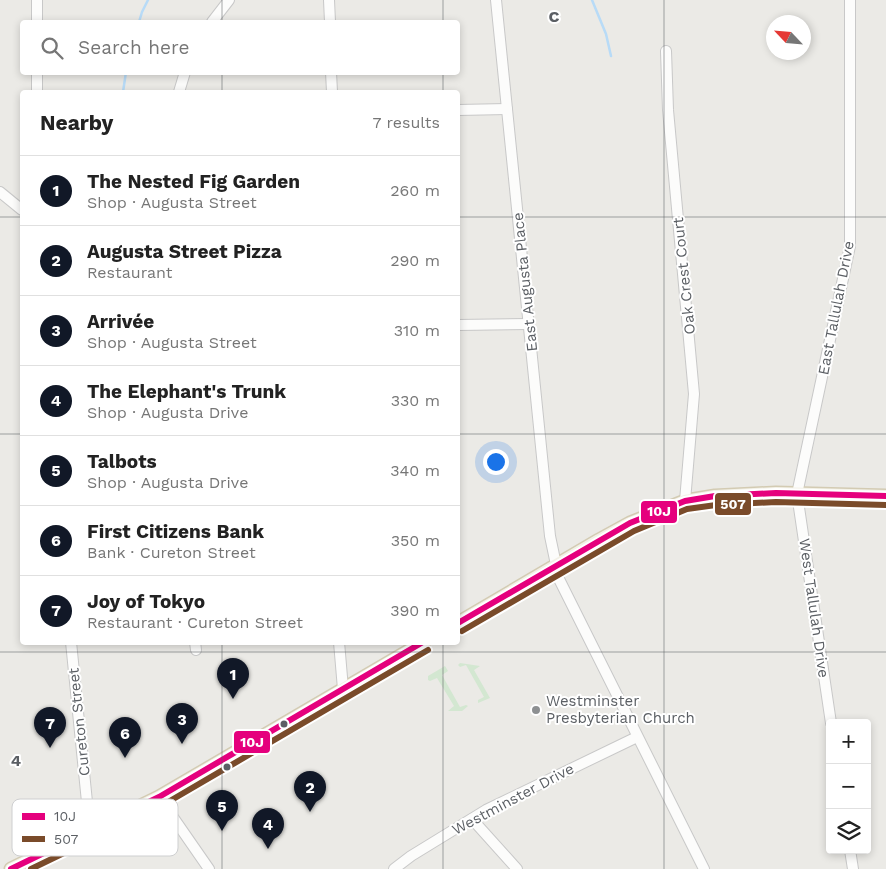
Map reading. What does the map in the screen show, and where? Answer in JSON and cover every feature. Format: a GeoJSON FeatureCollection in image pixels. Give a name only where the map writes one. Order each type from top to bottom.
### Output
{"type":"FeatureCollection","features":[{"type":"Feature","properties":{"kind":"main road"},"geometry":{"type":"LineString","coordinates":[[460,622],[555,564],[630,523],[685,500],[748,494],[886,496]]}},
{"type":"Feature","properties":{"kind":"main road"},"geometry":{"type":"LineString","coordinates":[[155,799],[419,645]]}},
{"type":"Feature","properties":{"kind":"main road"},"geometry":{"type":"LineString","coordinates":[[11,869],[39,856]]}},
{"type":"Feature","properties":{"kind":"street"},"geometry":{"type":"LineString","coordinates":[[36,0],[36,20]]}},
{"type":"Feature","properties":{"kind":"street"},"geometry":{"type":"LineString","coordinates":[[214,20],[229,0]]}},
{"type":"Feature","properties":{"kind":"street"},"geometry":{"type":"LineString","coordinates":[[329,0],[330,20]]}},
{"type":"Feature","properties":{"kind":"street","name":"East Augusta Place"},"geometry":{"type":"LineString","coordinates":[[496,0],[550,536],[555,564],[559,579],[704,869]]}},
{"type":"Feature","properties":{"kind":"street","name":"East Tallulah Drive"},"geometry":{"type":"LineString","coordinates":[[797,494],[850,246],[850,0]]}},
{"type":"Feature","properties":{"kind":"street","name":"Oak Crest Court"},"geometry":{"type":"LineString","coordinates":[[666,51],[668,110],[694,394],[685,500]]}},
{"type":"Feature","properties":{"kind":"street"},"geometry":{"type":"LineString","coordinates":[[36,75],[36,90]]}},
{"type":"Feature","properties":{"kind":"street"},"geometry":{"type":"LineString","coordinates":[[180,90],[184,75]]}},
{"type":"Feature","properties":{"kind":"street"},"geometry":{"type":"LineString","coordinates":[[331,75],[332,90]]}},
{"type":"Feature","properties":{"kind":"street"},"geometry":{"type":"LineString","coordinates":[[460,110],[507,108]]}},
{"type":"Feature","properties":{"kind":"street"},"geometry":{"type":"LineString","coordinates":[[0,192],[20,208]]}},
{"type":"Feature","properties":{"kind":"street"},"geometry":{"type":"LineString","coordinates":[[460,325],[529,324]]}},
{"type":"Feature","properties":{"kind":"street","name":"West Tallulah Drive"},"geometry":{"type":"LineString","coordinates":[[797,494],[830,719]]}},
{"type":"Feature","properties":{"kind":"street","name":"Cureton Street"},"geometry":{"type":"LineString","coordinates":[[71,645],[87,799]]}},
{"type":"Feature","properties":{"kind":"street"},"geometry":{"type":"LineString","coordinates":[[339,645],[343,690]]}},
{"type":"Feature","properties":{"kind":"street","name":"Westminster Drive"},"geometry":{"type":"LineString","coordinates":[[394,869],[411,856],[472,819],[522,792],[637,737]]}},
{"type":"Feature","properties":{"kind":"street"},"geometry":{"type":"LineString","coordinates":[[472,819],[517,869]]}},
{"type":"Feature","properties":{"kind":"street"},"geometry":{"type":"LineString","coordinates":[[178,824],[209,869]]}},
{"type":"Feature","properties":{"kind":"street"},"geometry":{"type":"LineString","coordinates":[[851,854],[853,869]]}},
{"type":"Feature","properties":{"kind":"green space"},"geometry":{"type":"Polygon","coordinates":[[[460,663],[480,666],[474,670],[490,698],[478,703],[478,700],[484,697],[466,665],[460,667],[458,665],[460,663]]]}},
{"type":"Feature","properties":{"kind":"green space"},"geometry":{"type":"Polygon","coordinates":[[[445,666],[448,671],[442,675],[460,707],[468,706],[462,711],[448,711],[454,706],[437,678],[428,680],[428,676],[445,666]]]}},
{"type":"Feature","properties":{"kind":"waterway"},"geometry":{"type":"LineString","coordinates":[[140,20],[148,0]]}},
{"type":"Feature","properties":{"kind":"waterway"},"geometry":{"type":"LineString","coordinates":[[592,0],[606,34],[611,56]]}},
{"type":"Feature","properties":{"kind":"waterway"},"geometry":{"type":"LineString","coordinates":[[123,90],[126,75]]}},
{"type":"Feature","properties":{"kind":"transit line","name":"10J"},"geometry":{"type":"LineString","coordinates":[[460,622],[630,523],[685,501],[715,496],[776,493],[886,496]]}},
{"type":"Feature","properties":{"kind":"transit line","name":"507"},"geometry":{"type":"LineString","coordinates":[[462,631],[634,531],[687,509],[716,505],[776,502],[886,505]]}},
{"type":"Feature","properties":{"kind":"transit line","name":"10J"},"geometry":{"type":"LineString","coordinates":[[155,799],[418,645]]}},
{"type":"Feature","properties":{"kind":"transit line","name":"507"},"geometry":{"type":"LineString","coordinates":[[173,799],[428,650]]}},
{"type":"Feature","properties":{"kind":"transit line","name":"10J"},"geometry":{"type":"LineString","coordinates":[[11,869],[38,856]]}},
{"type":"Feature","properties":{"kind":"transit line","name":"507"},"geometry":{"type":"LineString","coordinates":[[31,869],[58,856]]}},
{"type":"Feature","properties":{"kind":"place","name":"The Nested Fig Garden"},"geometry":{"type":"Point","coordinates":[233,699]}},
{"type":"Feature","properties":{"kind":"place","name":"Westminster Presbyterian Church"},"geometry":{"type":"Point","coordinates":[536,710]}},
{"type":"Feature","properties":{"kind":"place","name":"Arrivée"},"geometry":{"type":"Point","coordinates":[182,744]}},
{"type":"Feature","properties":{"kind":"place","name":"Joy of Tokyo"},"geometry":{"type":"Point","coordinates":[50,748]}},
{"type":"Feature","properties":{"kind":"place","name":"First Citizens Bank"},"geometry":{"type":"Point","coordinates":[125,758]}},
{"type":"Feature","properties":{"kind":"place","name":"Augusta Street Pizza"},"geometry":{"type":"Point","coordinates":[310,812]}},
{"type":"Feature","properties":{"kind":"place","name":"Talbots"},"geometry":{"type":"Point","coordinates":[222,831]}},
{"type":"Feature","properties":{"kind":"place","name":"The Elephant's Trunk"},"geometry":{"type":"Point","coordinates":[268,849]}}]}
